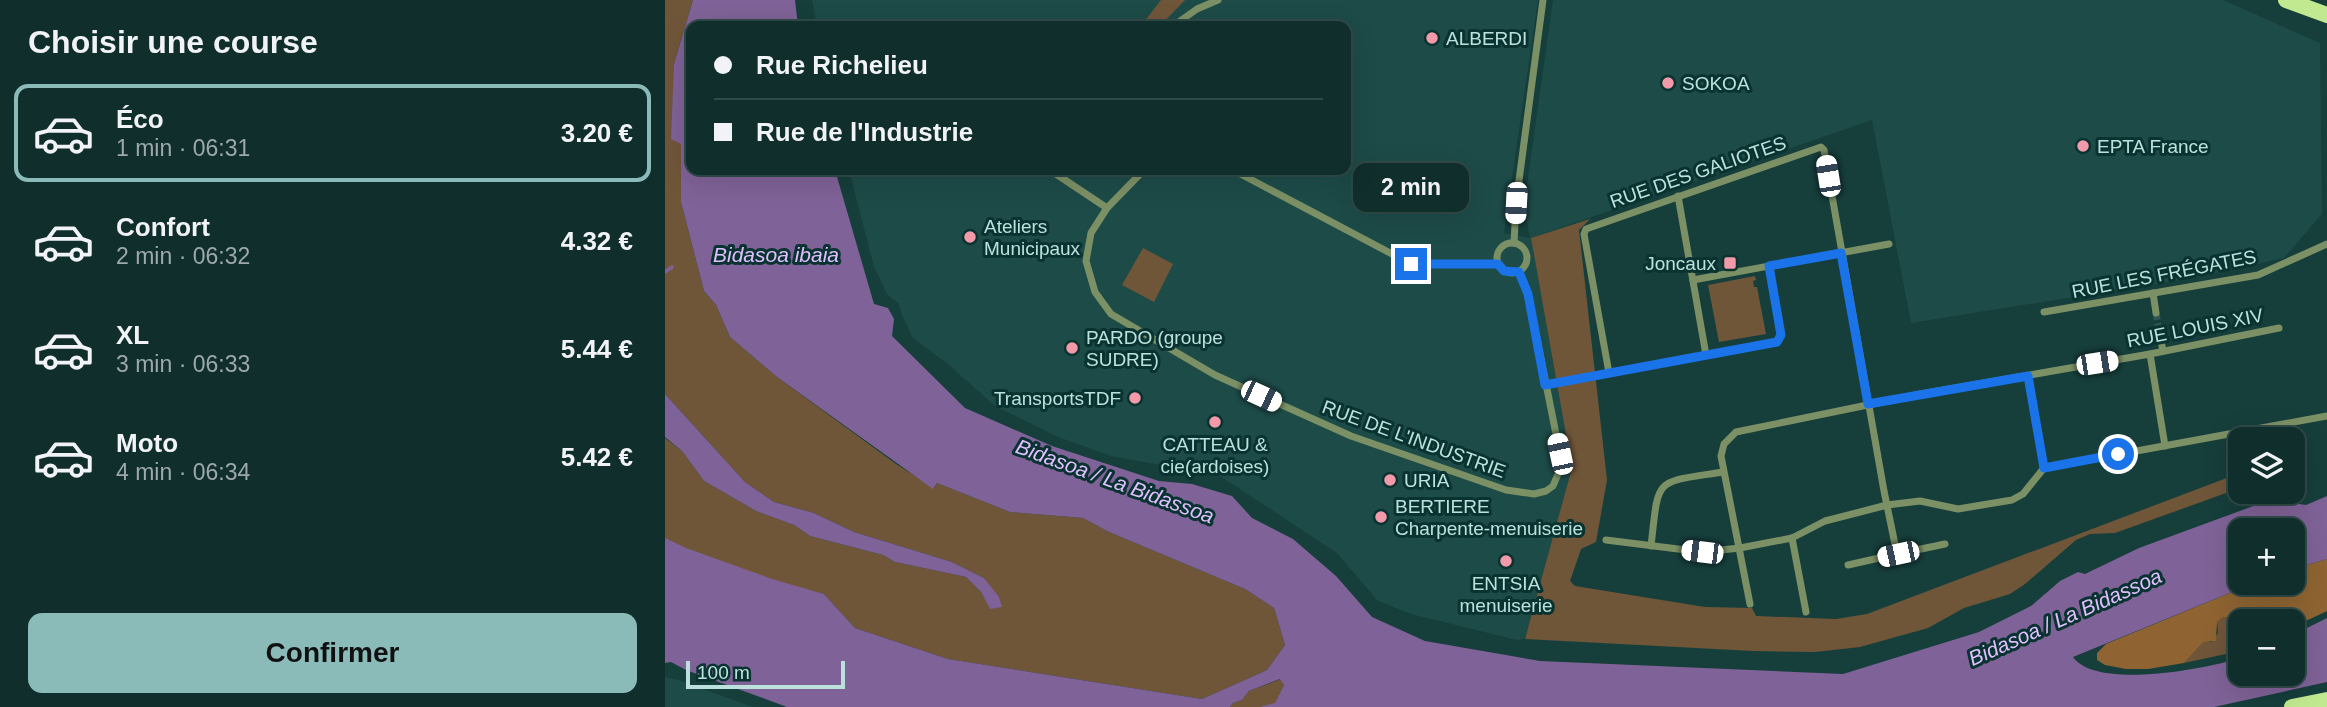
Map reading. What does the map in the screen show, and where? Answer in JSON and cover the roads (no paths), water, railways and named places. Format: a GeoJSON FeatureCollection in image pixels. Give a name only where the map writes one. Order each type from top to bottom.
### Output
{"type":"FeatureCollection","features":[{"type":"Feature","properties":{"kind":"main road"},"geometry":{"type":"LineString","coordinates":[[2286,0],[2327,15]]}},
{"type":"Feature","properties":{"kind":"main road"},"geometry":{"type":"LineString","coordinates":[[2292,707],[2327,700]]}},
{"type":"Feature","properties":{"kind":"street"},"geometry":{"type":"LineString","coordinates":[[1197,9],[1198,0]]}},
{"type":"Feature","properties":{"kind":"street"},"geometry":{"type":"LineString","coordinates":[[1180,21],[1197,9],[1219,0]]}},
{"type":"Feature","properties":{"kind":"street","name":"RUE DE L'INDUSTRIE"},"geometry":{"type":"LineString","coordinates":[[1139,175],[1107,208],[1091,233],[1086,261],[1095,292],[1111,314],[1215,375],[1351,436],[1506,490],[1534,494],[1546,491],[1553,486],[1558,474],[1560,454],[1528,294],[1519,272],[1525,265],[1527,256],[1522,247],[1514,243],[1516,203],[1543,0]]}},
{"type":"Feature","properties":{"kind":"street","name":"RUE DES GALIOTES"},"geometry":{"type":"LineString","coordinates":[[1609,373],[1584,234],[1586,229],[1821,147],[1824,150],[1841,253]]}},
{"type":"Feature","properties":{"kind":"street"},"geometry":{"type":"LineString","coordinates":[[1058,175],[1107,208]]}},
{"type":"Feature","properties":{"kind":"street"},"geometry":{"type":"LineString","coordinates":[[1242,175],[1411,264],[1498,264]]}},
{"type":"Feature","properties":{"kind":"street"},"geometry":{"type":"LineString","coordinates":[[1678,196],[1706,355]]}},
{"type":"Feature","properties":{"kind":"street"},"geometry":{"type":"LineString","coordinates":[[1514,243],[1504,245],[1497,259],[1504,271],[1519,272]]}},
{"type":"Feature","properties":{"kind":"street"},"geometry":{"type":"LineString","coordinates":[[1693,280],[1889,244]]}},
{"type":"Feature","properties":{"kind":"street","name":"RUE LES FRÉGATES"},"geometry":{"type":"LineString","coordinates":[[2044,312],[2258,275],[2327,244]]}},
{"type":"Feature","properties":{"kind":"street"},"geometry":{"type":"LineString","coordinates":[[1841,253],[1898,554]]}},
{"type":"Feature","properties":{"kind":"street"},"geometry":{"type":"LineString","coordinates":[[1545,385],[1777,342],[1780,339],[1769,266]]}},
{"type":"Feature","properties":{"kind":"street"},"geometry":{"type":"LineString","coordinates":[[2153,293],[2156,313]]}},
{"type":"Feature","properties":{"kind":"street","name":"RUE LOUIS XIV"},"geometry":{"type":"LineString","coordinates":[[1723,472],[1721,456],[1724,444],[1736,432],[1868,404],[2280,328]]}},
{"type":"Feature","properties":{"kind":"street"},"geometry":{"type":"LineString","coordinates":[[2160,336],[2163,351]]}},
{"type":"Feature","properties":{"kind":"street"},"geometry":{"type":"LineString","coordinates":[[2150,354],[2165,446]]}},
{"type":"Feature","properties":{"kind":"street"},"geometry":{"type":"LineString","coordinates":[[2028,376],[2044,468]]}},
{"type":"Feature","properties":{"kind":"street"},"geometry":{"type":"LineString","coordinates":[[1606,540],[1702,552],[1740,548],[1792,538],[1835,517],[1887,505],[1920,501],[1958,509],[2012,500],[2022,494],[2044,468],[2327,416]]}},
{"type":"Feature","properties":{"kind":"street"},"geometry":{"type":"LineString","coordinates":[[1651,546],[1657,493],[1664,484],[1679,478],[1723,472],[1750,604]]}},
{"type":"Feature","properties":{"kind":"street"},"geometry":{"type":"LineString","coordinates":[[1792,538],[1806,612]]}},
{"type":"Feature","properties":{"kind":"street"},"geometry":{"type":"LineString","coordinates":[[1848,565],[1945,544]]}},
{"type":"Feature","properties":{"kind":"water","name":"Bidasoa ibaia"},"geometry":{"type":"Polygon","coordinates":[[[693,0],[795,0],[797,21],[687,21],[693,0]]]}},
{"type":"Feature","properties":{"kind":"water","name":"Bidasoa ibaia"},"geometry":{"type":"Polygon","coordinates":[[[686,24],[686,175],[836,175],[874,304],[888,308],[894,319],[892,336],[965,408],[1052,446],[1159,481],[1192,484],[1232,496],[1252,518],[1293,539],[1336,576],[1372,617],[1425,641],[1540,661],[1843,674],[1979,632],[2031,606],[2060,581],[2078,572],[2085,574],[2139,548],[2259,504],[2306,505],[2327,496],[2327,559],[2305,565],[2305,518],[2228,518],[2228,594],[2073,657],[2085,667],[2104,673],[2127,675],[2178,671],[2228,661],[2228,686],[2305,686],[2305,629],[2327,618],[2327,682],[2214,707],[1259,707],[1275,703],[1284,685],[1280,679],[1249,691],[1242,700],[1230,707],[787,707],[671,662],[665,663],[665,538],[772,579],[824,594],[855,628],[948,659],[1202,699],[1267,670],[1285,645],[1274,608],[1245,589],[1109,532],[1083,518],[1010,512],[937,483],[933,489],[777,377],[730,337],[716,305],[704,291],[681,202],[681,144],[671,139],[674,64],[686,24]]]}},
{"type":"Feature","properties":{"kind":"water"},"geometry":{"type":"Polygon","coordinates":[[[665,394],[745,482],[774,502],[814,513],[854,532],[952,562],[984,578],[999,597],[1002,607],[990,609],[981,592],[966,577],[895,562],[883,555],[810,536],[794,525],[756,511],[704,481],[682,451],[665,437],[665,394]]]}},
{"type":"Feature","properties":{"kind":"waterway"},"geometry":{"type":"LineString","coordinates":[[665,272],[672,267]]}},
{"type":"Feature","properties":{"kind":"tunnel"},"geometry":{"type":"LineString","coordinates":[[2156,313],[2160,336]]}},
{"type":"Feature","properties":{"kind":"place","name":"ALBERDI"},"geometry":{"type":"Point","coordinates":[1432,38]}},
{"type":"Feature","properties":{"kind":"place","name":"SOKOA"},"geometry":{"type":"Point","coordinates":[1668,83]}},
{"type":"Feature","properties":{"kind":"place","name":"EPTA France"},"geometry":{"type":"Point","coordinates":[2083,146]}},
{"type":"Feature","properties":{"kind":"place","name":"Ateliers Municipaux"},"geometry":{"type":"Point","coordinates":[970,237]}},
{"type":"Feature","properties":{"kind":"place","name":"Joncaux"},"geometry":{"type":"Point","coordinates":[1730,263]}},
{"type":"Feature","properties":{"kind":"place","name":"PARDO (groupe SUDRE)"},"geometry":{"type":"Point","coordinates":[1072,348]}},
{"type":"Feature","properties":{"kind":"place","name":"TransportsTDF"},"geometry":{"type":"Point","coordinates":[1135,398]}},
{"type":"Feature","properties":{"kind":"place","name":"CATTEAU & cie(ardoises)"},"geometry":{"type":"Point","coordinates":[1215,422]}},
{"type":"Feature","properties":{"kind":"place","name":"URIA"},"geometry":{"type":"Point","coordinates":[1390,480]}},
{"type":"Feature","properties":{"kind":"place","name":"BERTIERE Charpente-menuiserie"},"geometry":{"type":"Point","coordinates":[1381,517]}},
{"type":"Feature","properties":{"kind":"place","name":"ENTSIA menuiserie"},"geometry":{"type":"Point","coordinates":[1506,561]}},
{"type":"Feature","properties":{"kind":"water label","name":"Bidasoa / La Bidassoa"},"geometry":{"type":"Point","coordinates":[1115,481]}},
{"type":"Feature","properties":{"kind":"water label","name":"Bidasoa / La Bidassoa"},"geometry":{"type":"Point","coordinates":[2065,617]}}]}
